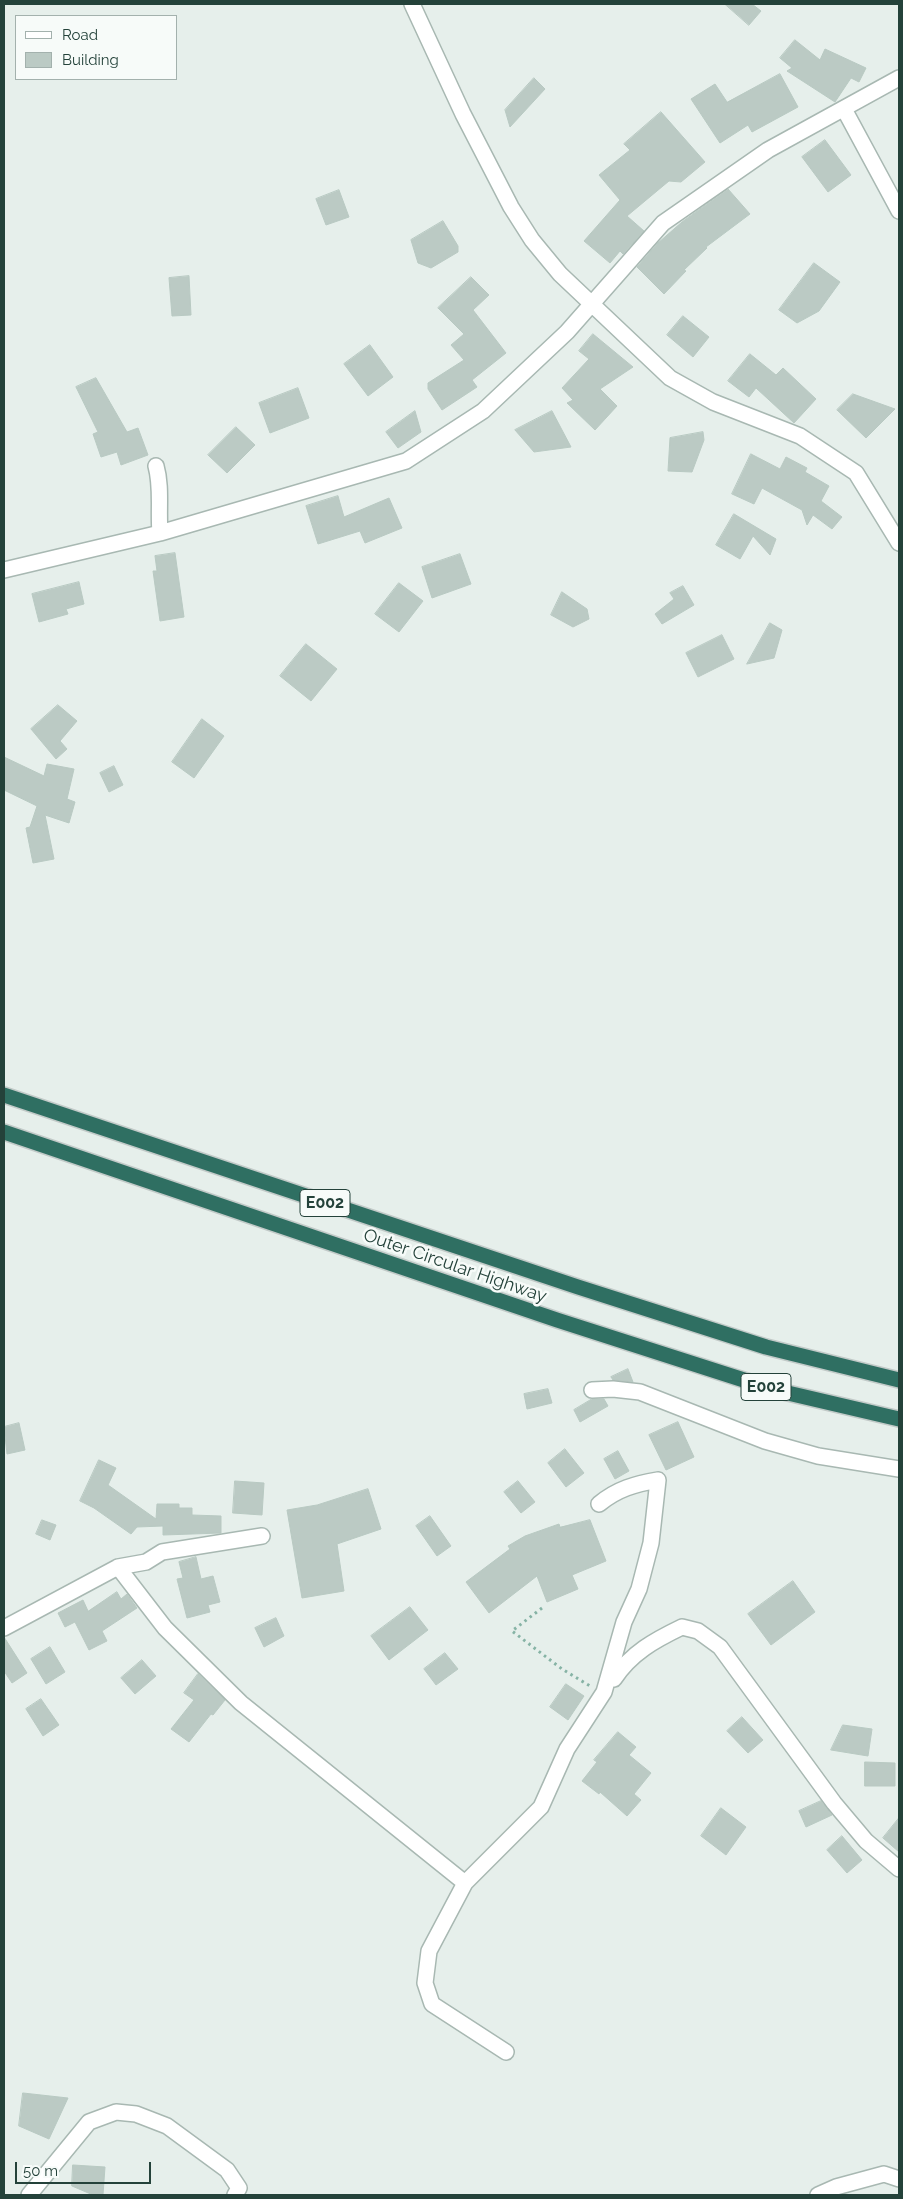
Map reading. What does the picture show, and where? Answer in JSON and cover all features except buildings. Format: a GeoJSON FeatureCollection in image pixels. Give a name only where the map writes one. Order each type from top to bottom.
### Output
{"type":"FeatureCollection","features":[{"type":"Feature","properties":{"kind":"highway","name":"Outer Circular Highway"},"geometry":{"type":"LineString","coordinates":[[4,1095],[766,1347],[899,1380]]}},
{"type":"Feature","properties":{"kind":"highway","name":"Outer Circular Highway"},"geometry":{"type":"LineString","coordinates":[[4,1132],[635,1345],[775,1390],[899,1419]]}},
{"type":"Feature","properties":{"kind":"street"},"geometry":{"type":"LineString","coordinates":[[412,4],[463,114],[512,207],[532,240],[560,274],[670,378],[713,402],[800,436],[856,473],[899,544]]}},
{"type":"Feature","properties":{"kind":"street"},"geometry":{"type":"LineString","coordinates":[[4,570],[160,533],[406,461],[483,411],[567,332],[590,303],[663,223],[768,150],[899,78]]}},
{"type":"Feature","properties":{"kind":"street"},"geometry":{"type":"LineString","coordinates":[[844,109],[899,211]]}},
{"type":"Feature","properties":{"kind":"street"},"geometry":{"type":"LineString","coordinates":[[156,466],[160,480],[158,501],[160,533]]}},
{"type":"Feature","properties":{"kind":"street"},"geometry":{"type":"LineString","coordinates":[[592,1390],[613,1389],[640,1392],[765,1441],[818,1456],[899,1469]]}},
{"type":"Feature","properties":{"kind":"street"},"geometry":{"type":"LineString","coordinates":[[599,1504],[610,1494],[634,1484],[658,1480],[651,1543],[639,1589],[624,1622],[604,1692]]}},
{"type":"Feature","properties":{"kind":"street"},"geometry":{"type":"LineString","coordinates":[[4,1628],[118,1566],[146,1562],[162,1552],[262,1536]]}},
{"type":"Feature","properties":{"kind":"street"},"geometry":{"type":"LineString","coordinates":[[118,1566],[165,1628],[241,1703],[466,1883]]}},
{"type":"Feature","properties":{"kind":"street"},"geometry":{"type":"LineString","coordinates":[[506,2052],[432,2004],[425,1983],[429,1951],[466,1883],[541,1807],[567,1749],[624,1663],[651,1642],[682,1627],[698,1631],[720,1647],[834,1803],[866,1841],[899,1868]]}},
{"type":"Feature","properties":{"kind":"street"},"geometry":{"type":"LineString","coordinates":[[29,2195],[89,2122],[116,2112],[136,2114],[167,2126],[227,2170],[239,2188],[235,2195]]}},
{"type":"Feature","properties":{"kind":"street"},"geometry":{"type":"LineString","coordinates":[[818,2195],[836,2187],[884,2174],[899,2179]]}},
{"type":"Feature","properties":{"kind":"path"},"geometry":{"type":"LineString","coordinates":[[542,1608],[512,1632],[562,1669],[604,1692]]}}]}
